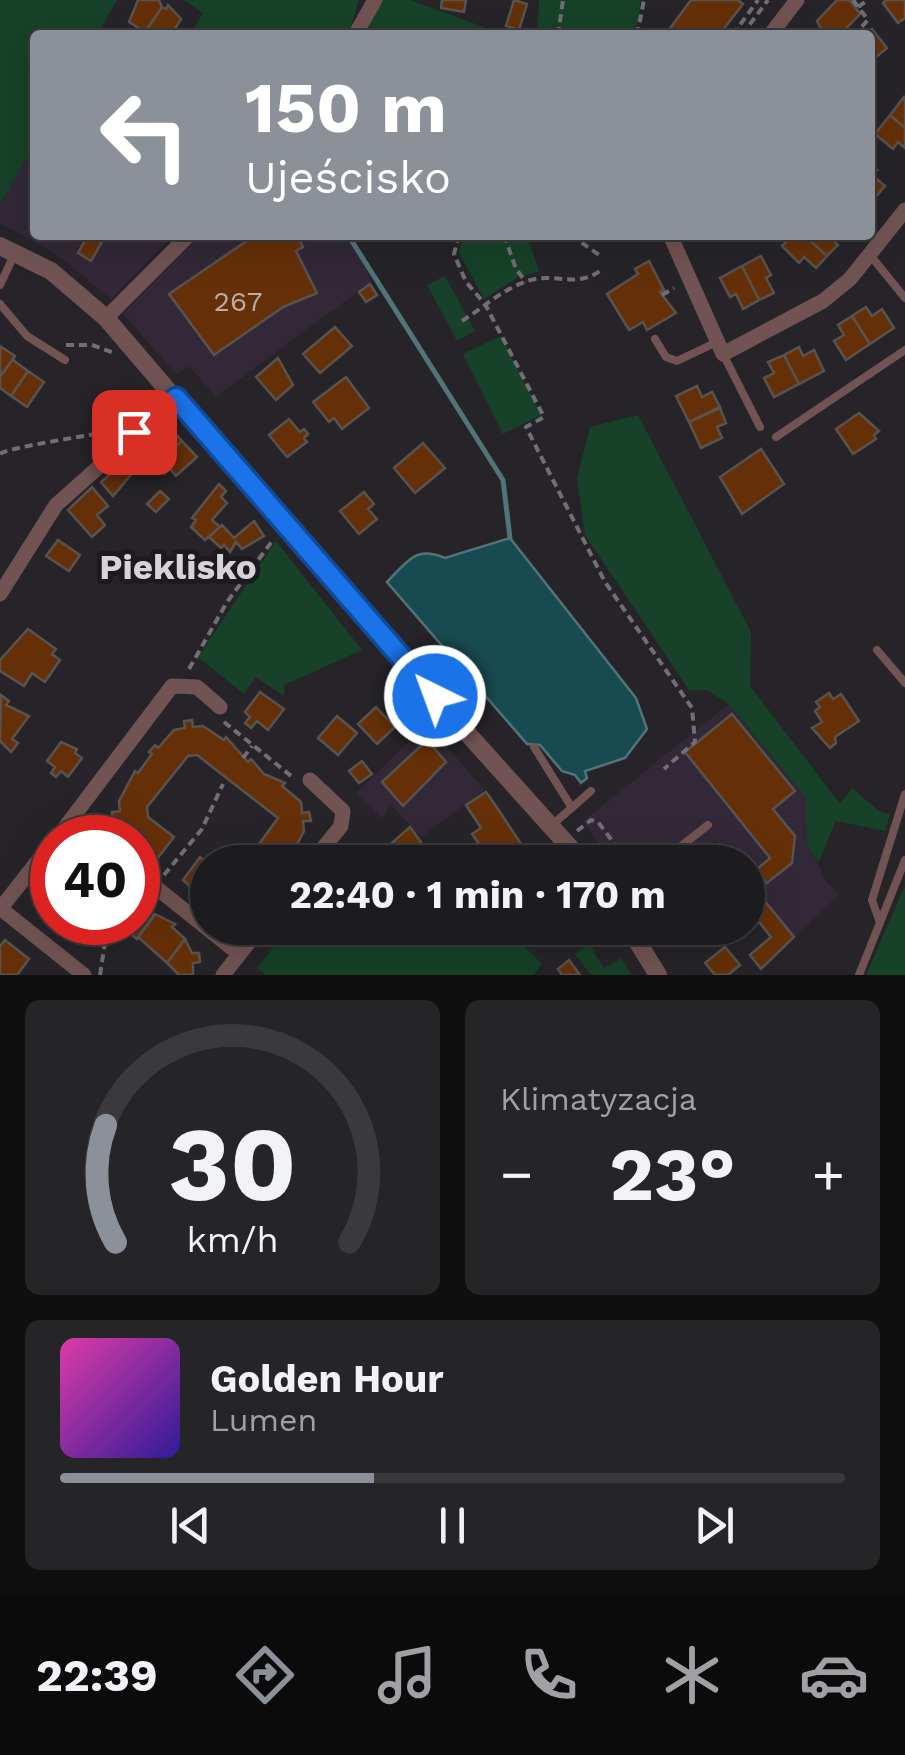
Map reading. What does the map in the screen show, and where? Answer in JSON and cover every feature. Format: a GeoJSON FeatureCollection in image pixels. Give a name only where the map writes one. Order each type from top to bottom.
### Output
{"type":"FeatureCollection","features":[{"type":"Feature","properties":{"kind":"street"},"geometry":{"type":"LineString","coordinates":[[358,30],[374,0]]}},
{"type":"Feature","properties":{"kind":"street"},"geometry":{"type":"LineString","coordinates":[[774,30],[797,0]]}},
{"type":"Feature","properties":{"kind":"street"},"geometry":{"type":"LineString","coordinates":[[672,240],[720,348],[823,301],[870,256],[905,210]]}},
{"type":"Feature","properties":{"kind":"street"},"geometry":{"type":"LineString","coordinates":[[106,318],[184,240]]}},
{"type":"Feature","properties":{"kind":"street"},"geometry":{"type":"LineString","coordinates":[[8,249],[51,271],[106,318],[335,586],[569,845]]}},
{"type":"Feature","properties":{"kind":"street"},"geometry":{"type":"LineString","coordinates":[[0,594],[56,505],[176,398]]}},
{"type":"Feature","properties":{"kind":"street"},"geometry":{"type":"LineString","coordinates":[[75,815],[172,686],[184,683],[197,687],[219,712]]}},
{"type":"Feature","properties":{"kind":"street"},"geometry":{"type":"LineString","coordinates":[[305,781],[343,811],[341,826],[326,845]]}},
{"type":"Feature","properties":{"kind":"street"},"geometry":{"type":"LineString","coordinates":[[30,871],[0,908],[84,975]]}},
{"type":"Feature","properties":{"kind":"street"},"geometry":{"type":"LineString","coordinates":[[160,891],[239,954]]}},
{"type":"Feature","properties":{"kind":"street"},"geometry":{"type":"LineString","coordinates":[[223,975],[246,945]]}},
{"type":"Feature","properties":{"kind":"street"},"geometry":{"type":"LineString","coordinates":[[639,945],[658,975]]}},
{"type":"Feature","properties":{"kind":"lane"},"geometry":{"type":"LineString","coordinates":[[0,285],[8,249]]}},
{"type":"Feature","properties":{"kind":"lane"},"geometry":{"type":"LineString","coordinates":[[870,256],[905,298]]}},
{"type":"Feature","properties":{"kind":"lane"},"geometry":{"type":"LineString","coordinates":[[0,304],[27,336],[65,360]]}},
{"type":"Feature","properties":{"kind":"lane"},"geometry":{"type":"LineString","coordinates":[[655,339],[666,357],[677,361],[720,348],[760,428]]}},
{"type":"Feature","properties":{"kind":"lane"},"geometry":{"type":"LineString","coordinates":[[776,438],[905,350]]}},
{"type":"Feature","properties":{"kind":"lane"},"geometry":{"type":"LineString","coordinates":[[877,650],[905,684]]}},
{"type":"Feature","properties":{"kind":"lane"},"geometry":{"type":"LineString","coordinates":[[534,747],[572,808]]}},
{"type":"Feature","properties":{"kind":"lane"},"geometry":{"type":"LineString","coordinates":[[552,825],[591,791]]}},
{"type":"Feature","properties":{"kind":"lane"},"geometry":{"type":"LineString","coordinates":[[880,922],[872,900],[905,794]]}},
{"type":"Feature","properties":{"kind":"lane"},"geometry":{"type":"LineString","coordinates":[[683,845],[708,825]]}},
{"type":"Feature","properties":{"kind":"lane"},"geometry":{"type":"LineString","coordinates":[[859,975],[905,860]]}},
{"type":"Feature","properties":{"kind":"path"},"geometry":{"type":"LineString","coordinates":[[559,30],[562,0]]}},
{"type":"Feature","properties":{"kind":"path"},"geometry":{"type":"LineString","coordinates":[[638,30],[644,0]]}},
{"type":"Feature","properties":{"kind":"path"},"geometry":{"type":"LineString","coordinates":[[738,30],[758,0]]}},
{"type":"Feature","properties":{"kind":"path"},"geometry":{"type":"LineString","coordinates":[[745,30],[768,0]]}},
{"type":"Feature","properties":{"kind":"path"},"geometry":{"type":"LineString","coordinates":[[853,0],[868,20],[859,30]]}},
{"type":"Feature","properties":{"kind":"path"},"geometry":{"type":"LineString","coordinates":[[858,7],[868,0]]}},
{"type":"Feature","properties":{"kind":"path"},"geometry":{"type":"LineString","coordinates":[[456,240],[454,254],[475,298],[485,304],[544,417],[526,427],[574,528],[668,678],[692,708],[695,742],[664,769]]}},
{"type":"Feature","properties":{"kind":"path"},"geometry":{"type":"LineString","coordinates":[[506,240],[516,269],[526,282]]}},
{"type":"Feature","properties":{"kind":"path"},"geometry":{"type":"LineString","coordinates":[[578,240],[602,256]]}},
{"type":"Feature","properties":{"kind":"path"},"geometry":{"type":"LineString","coordinates":[[462,321],[526,282],[550,277],[575,282],[600,271]]}},
{"type":"Feature","properties":{"kind":"path"},"geometry":{"type":"LineString","coordinates":[[662,295],[678,285]]}},
{"type":"Feature","properties":{"kind":"path"},"geometry":{"type":"LineString","coordinates":[[46,348],[73,343],[119,354]]}},
{"type":"Feature","properties":{"kind":"path"},"geometry":{"type":"LineString","coordinates":[[0,454],[8,446],[62,443],[120,429],[134,432]]}},
{"type":"Feature","properties":{"kind":"path"},"geometry":{"type":"LineString","coordinates":[[184,683],[202,641],[262,550],[279,535]]}},
{"type":"Feature","properties":{"kind":"path"},"geometry":{"type":"LineString","coordinates":[[219,712],[253,745],[305,781]]}},
{"type":"Feature","properties":{"kind":"path"},"geometry":{"type":"LineString","coordinates":[[243,758],[253,745]]}},
{"type":"Feature","properties":{"kind":"path"},"geometry":{"type":"LineString","coordinates":[[160,879],[202,830],[223,784]]}},
{"type":"Feature","properties":{"kind":"path"},"geometry":{"type":"LineString","coordinates":[[578,831],[591,820],[598,822],[616,845]]}},
{"type":"Feature","properties":{"kind":"path"},"geometry":{"type":"LineString","coordinates":[[100,975],[105,945]]}},
{"type":"Feature","properties":{"kind":"shaded area"},"geometry":{"type":"Polygon","coordinates":[[[30,153],[30,239],[0,223],[0,204],[30,153]]]}},
{"type":"Feature","properties":{"kind":"shaded area"},"geometry":{"type":"Polygon","coordinates":[[[31,240],[169,240],[111,299],[55,253],[31,240]]]}},
{"type":"Feature","properties":{"kind":"shaded area"},"geometry":{"type":"Polygon","coordinates":[[[195,240],[352,240],[372,281],[216,397],[189,366],[177,375],[123,314],[195,240]]]}},
{"type":"Feature","properties":{"kind":"shaded area"},"geometry":{"type":"Polygon","coordinates":[[[729,704],[806,798],[807,843],[826,881],[840,894],[794,937],[765,901],[765,845],[719,845],[715,840],[709,845],[600,845],[583,821],[729,704]]]}},
{"type":"Feature","properties":{"kind":"shaded area"},"geometry":{"type":"Polygon","coordinates":[[[427,724],[485,790],[421,837],[391,805],[382,818],[356,793],[427,724]]]}},
{"type":"Feature","properties":{"kind":"green space"},"geometry":{"type":"Polygon","coordinates":[[[0,0],[117,0],[101,28],[106,30],[30,30],[30,153],[0,204],[0,0]]]}},
{"type":"Feature","properties":{"kind":"green space"},"geometry":{"type":"Polygon","coordinates":[[[184,0],[359,0],[350,30],[193,30],[203,13],[184,0]]]}},
{"type":"Feature","properties":{"kind":"green space"},"geometry":{"type":"Polygon","coordinates":[[[378,0],[410,0],[492,30],[368,30],[378,0]]]}},
{"type":"Feature","properties":{"kind":"green space"},"geometry":{"type":"Polygon","coordinates":[[[539,0],[641,0],[636,30],[537,30],[539,0]]]}},
{"type":"Feature","properties":{"kind":"green space"},"geometry":{"type":"Polygon","coordinates":[[[462,240],[529,240],[539,271],[517,278],[484,299],[459,253],[462,240]]]}},
{"type":"Feature","properties":{"kind":"green space"},"geometry":{"type":"Polygon","coordinates":[[[445,276],[475,331],[457,341],[427,285],[445,276]]]}},
{"type":"Feature","properties":{"kind":"green space"},"geometry":{"type":"Polygon","coordinates":[[[501,336],[541,415],[503,434],[463,354],[501,336]]]}},
{"type":"Feature","properties":{"kind":"green space"},"geometry":{"type":"Polygon","coordinates":[[[638,415],[751,632],[750,686],[840,804],[852,788],[880,812],[890,814],[885,831],[836,821],[818,863],[807,843],[806,798],[729,704],[707,690],[689,690],[585,535],[577,478],[590,427],[638,415]]]}},
{"type":"Feature","properties":{"kind":"green space"},"geometry":{"type":"Polygon","coordinates":[[[276,541],[362,650],[284,685],[284,696],[256,677],[244,694],[198,657],[276,541]]]}},
{"type":"Feature","properties":{"kind":"green space"},"geometry":{"type":"Polygon","coordinates":[[[905,885],[905,975],[866,975],[905,885]]]}},
{"type":"Feature","properties":{"kind":"green space"},"geometry":{"type":"Polygon","coordinates":[[[276,945],[523,945],[542,964],[534,975],[265,975],[257,967],[276,945]]]}},
{"type":"Feature","properties":{"kind":"green space"},"geometry":{"type":"Polygon","coordinates":[[[590,945],[604,968],[621,958],[632,975],[591,975],[575,954],[590,945]]]}},
{"type":"Feature","properties":{"kind":"water"},"geometry":{"type":"Polygon","coordinates":[[[510,538],[636,698],[647,729],[625,758],[585,771],[587,778],[581,783],[575,775],[562,771],[540,745],[527,744],[387,582],[406,562],[419,555],[445,558],[510,538]]]}},
{"type":"Feature","properties":{"kind":"building"},"geometry":{"type":"Polygon","coordinates":[[[138,0],[159,0],[162,7],[146,30],[129,22],[138,0]]]}},
{"type":"Feature","properties":{"kind":"building"},"geometry":{"type":"Polygon","coordinates":[[[442,0],[466,0],[464,12],[441,8],[442,0]]]}},
{"type":"Feature","properties":{"kind":"building"},"geometry":{"type":"Polygon","coordinates":[[[514,0],[527,4],[519,30],[506,26],[514,0]]]}},
{"type":"Feature","properties":{"kind":"building"},"geometry":{"type":"Polygon","coordinates":[[[691,0],[738,0],[743,4],[723,30],[669,30],[691,0]]]}},
{"type":"Feature","properties":{"kind":"building"},"geometry":{"type":"Polygon","coordinates":[[[837,0],[850,0],[860,14],[845,30],[820,30],[817,21],[837,0]]]}},
{"type":"Feature","properties":{"kind":"building"},"geometry":{"type":"Polygon","coordinates":[[[905,0],[905,18],[898,23],[883,3],[905,0]]]}},
{"type":"Feature","properties":{"kind":"building"},"geometry":{"type":"Polygon","coordinates":[[[168,5],[181,19],[174,30],[146,30],[162,7],[166,9],[168,5]]]}},
{"type":"Feature","properties":{"kind":"building"},"geometry":{"type":"Polygon","coordinates":[[[875,33],[887,48],[875,58],[875,33]]]}},
{"type":"Feature","properties":{"kind":"building"},"geometry":{"type":"Polygon","coordinates":[[[905,98],[905,128],[890,115],[905,98]]]}},
{"type":"Feature","properties":{"kind":"building"},"geometry":{"type":"Polygon","coordinates":[[[890,115],[905,128],[905,148],[898,142],[893,149],[875,134],[890,115]]]}},
{"type":"Feature","properties":{"kind":"building"},"geometry":{"type":"Polygon","coordinates":[[[875,178],[885,186],[875,198],[875,178]]]}},
{"type":"Feature","properties":{"kind":"building"},"geometry":{"type":"Polygon","coordinates":[[[85,240],[103,240],[91,261],[78,253],[85,240]]]}},
{"type":"Feature","properties":{"kind":"building"},"geometry":{"type":"Polygon","coordinates":[[[248,240],[300,240],[303,247],[296,251],[317,293],[283,307],[214,355],[169,294],[248,240]]]}},
{"type":"Feature","properties":{"kind":"building"},"geometry":{"type":"Polygon","coordinates":[[[788,240],[809,240],[827,256],[816,268],[804,257],[799,263],[782,246],[788,240]]]}},
{"type":"Feature","properties":{"kind":"building"},"geometry":{"type":"Polygon","coordinates":[[[809,240],[833,240],[838,245],[827,256],[809,240]]]}},
{"type":"Feature","properties":{"kind":"building"},"geometry":{"type":"Polygon","coordinates":[[[761,256],[771,275],[766,278],[774,293],[759,300],[742,266],[761,256]]]}},
{"type":"Feature","properties":{"kind":"building"},"geometry":{"type":"Polygon","coordinates":[[[649,261],[664,290],[660,292],[676,313],[647,330],[643,322],[629,330],[607,294],[638,274],[635,269],[649,261]]]}},
{"type":"Feature","properties":{"kind":"building"},"geometry":{"type":"Polygon","coordinates":[[[742,266],[759,300],[743,309],[736,294],[730,297],[720,278],[742,266]]]}},
{"type":"Feature","properties":{"kind":"building"},"geometry":{"type":"Polygon","coordinates":[[[370,284],[377,295],[366,302],[359,292],[370,284]]]}},
{"type":"Feature","properties":{"kind":"building"},"geometry":{"type":"Polygon","coordinates":[[[866,307],[872,316],[882,309],[894,328],[870,344],[852,316],[866,307]]]}},
{"type":"Feature","properties":{"kind":"building"},"geometry":{"type":"Polygon","coordinates":[[[852,316],[870,344],[846,360],[834,341],[844,335],[838,325],[852,316]]]}},
{"type":"Feature","properties":{"kind":"building"},"geometry":{"type":"Polygon","coordinates":[[[335,327],[352,346],[320,373],[303,354],[335,327]]]}},
{"type":"Feature","properties":{"kind":"building"},"geometry":{"type":"Polygon","coordinates":[[[0,346],[15,356],[0,377],[0,346]]]}},
{"type":"Feature","properties":{"kind":"building"},"geometry":{"type":"Polygon","coordinates":[[[799,347],[803,356],[814,350],[824,371],[799,384],[784,355],[799,347]]]}},
{"type":"Feature","properties":{"kind":"building"},"geometry":{"type":"Polygon","coordinates":[[[784,355],[799,384],[774,397],[764,378],[774,373],[768,362],[784,355]]]}},
{"type":"Feature","properties":{"kind":"building"},"geometry":{"type":"Polygon","coordinates":[[[15,356],[13,360],[28,371],[11,396],[0,388],[0,377],[15,356]]]}},
{"type":"Feature","properties":{"kind":"building"},"geometry":{"type":"Polygon","coordinates":[[[278,358],[293,385],[276,400],[256,377],[278,358]]]}},
{"type":"Feature","properties":{"kind":"building"},"geometry":{"type":"Polygon","coordinates":[[[28,371],[44,382],[27,407],[11,396],[28,371]]]}},
{"type":"Feature","properties":{"kind":"building"},"geometry":{"type":"Polygon","coordinates":[[[346,377],[369,408],[342,429],[334,418],[329,422],[313,402],[346,377]]]}},
{"type":"Feature","properties":{"kind":"building"},"geometry":{"type":"Polygon","coordinates":[[[697,386],[702,397],[712,392],[720,407],[689,422],[676,396],[697,386]]]}},
{"type":"Feature","properties":{"kind":"building"},"geometry":{"type":"Polygon","coordinates":[[[720,408],[726,423],[717,427],[722,438],[701,448],[689,422],[720,408]]]}},
{"type":"Feature","properties":{"kind":"building"},"geometry":{"type":"Polygon","coordinates":[[[859,413],[879,431],[874,435],[876,439],[853,454],[836,429],[859,413]]]}},
{"type":"Feature","properties":{"kind":"building"},"geometry":{"type":"Polygon","coordinates":[[[289,419],[300,432],[304,429],[308,434],[304,438],[307,442],[287,457],[269,435],[289,419]]]}},
{"type":"Feature","properties":{"kind":"building"},"geometry":{"type":"Polygon","coordinates":[[[168,425],[182,441],[154,462],[148,455],[154,450],[148,443],[168,425]]]}},
{"type":"Feature","properties":{"kind":"building"},"geometry":{"type":"Polygon","coordinates":[[[182,441],[197,457],[176,476],[170,469],[164,474],[158,467],[162,459],[182,441]]]}},
{"type":"Feature","properties":{"kind":"building"},"geometry":{"type":"Polygon","coordinates":[[[423,443],[445,468],[415,493],[394,468],[423,443]]]}},
{"type":"Feature","properties":{"kind":"building"},"geometry":{"type":"Polygon","coordinates":[[[761,449],[784,484],[742,514],[720,477],[761,449]]]}},
{"type":"Feature","properties":{"kind":"building"},"geometry":{"type":"Polygon","coordinates":[[[126,460],[135,470],[113,496],[101,482],[126,460]]]}},
{"type":"Feature","properties":{"kind":"building"},"geometry":{"type":"Polygon","coordinates":[[[219,484],[226,491],[221,497],[227,503],[212,520],[220,527],[205,540],[191,527],[196,520],[192,518],[219,484]]]}},
{"type":"Feature","properties":{"kind":"building"},"geometry":{"type":"Polygon","coordinates":[[[92,487],[108,506],[97,515],[105,525],[92,537],[68,510],[92,487]]]}},
{"type":"Feature","properties":{"kind":"building"},"geometry":{"type":"Polygon","coordinates":[[[160,491],[169,499],[156,512],[147,504],[160,491]]]}},
{"type":"Feature","properties":{"kind":"building"},"geometry":{"type":"Polygon","coordinates":[[[364,492],[374,504],[368,509],[377,519],[359,534],[340,511],[364,492]]]}},
{"type":"Feature","properties":{"kind":"building"},"geometry":{"type":"Polygon","coordinates":[[[254,521],[264,536],[242,549],[236,542],[230,552],[209,537],[222,525],[234,538],[254,521]]]}},
{"type":"Feature","properties":{"kind":"building"},"geometry":{"type":"Polygon","coordinates":[[[58,540],[80,555],[69,571],[46,556],[58,540]]]}},
{"type":"Feature","properties":{"kind":"building"},"geometry":{"type":"Polygon","coordinates":[[[28,629],[56,649],[52,654],[60,660],[45,682],[32,673],[24,686],[0,671],[0,660],[28,629]]]}},
{"type":"Feature","properties":{"kind":"building"},"geometry":{"type":"Polygon","coordinates":[[[260,692],[284,709],[268,730],[257,721],[251,728],[245,723],[250,717],[245,712],[260,692]]]}},
{"type":"Feature","properties":{"kind":"building"},"geometry":{"type":"Polygon","coordinates":[[[829,693],[833,699],[841,694],[859,721],[835,737],[836,743],[830,748],[812,728],[822,722],[815,711],[820,707],[816,702],[829,693]]]}},
{"type":"Feature","properties":{"kind":"building"},"geometry":{"type":"Polygon","coordinates":[[[1,695],[9,701],[6,705],[29,716],[12,739],[18,743],[11,752],[0,741],[1,695]]]}},
{"type":"Feature","properties":{"kind":"building"},"geometry":{"type":"Polygon","coordinates":[[[376,707],[395,727],[377,744],[358,724],[376,707]]]}},
{"type":"Feature","properties":{"kind":"building"},"geometry":{"type":"Polygon","coordinates":[[[732,714],[795,791],[773,809],[795,836],[792,863],[767,883],[765,862],[770,858],[765,845],[760,845],[685,752],[732,714]]]}},
{"type":"Feature","properties":{"kind":"building"},"geometry":{"type":"Polygon","coordinates":[[[337,716],[357,733],[338,755],[318,738],[337,716]]]}},
{"type":"Feature","properties":{"kind":"building"},"geometry":{"type":"Polygon","coordinates":[[[192,720],[193,727],[203,726],[224,740],[226,737],[248,762],[251,759],[264,774],[285,783],[282,786],[301,802],[302,813],[309,812],[311,821],[303,821],[304,831],[297,845],[258,845],[278,818],[197,755],[188,756],[147,807],[148,815],[112,815],[120,811],[119,801],[135,771],[138,773],[152,754],[149,752],[174,730],[185,728],[184,721],[192,720]]]}},
{"type":"Feature","properties":{"kind":"building"},"geometry":{"type":"Polygon","coordinates":[[[427,740],[446,762],[403,806],[382,782],[427,740]]]}},
{"type":"Feature","properties":{"kind":"building"},"geometry":{"type":"Polygon","coordinates":[[[61,742],[77,749],[75,753],[82,758],[68,777],[61,771],[56,777],[51,773],[55,767],[47,761],[61,742]]]}},
{"type":"Feature","properties":{"kind":"building"},"geometry":{"type":"Polygon","coordinates":[[[362,761],[372,774],[359,783],[349,771],[362,761]]]}},
{"type":"Feature","properties":{"kind":"building"},"geometry":{"type":"Polygon","coordinates":[[[486,792],[522,845],[480,845],[472,834],[481,828],[466,805],[486,792]]]}},
{"type":"Feature","properties":{"kind":"building"},"geometry":{"type":"Polygon","coordinates":[[[160,826],[174,837],[160,855],[160,826]]]}},
{"type":"Feature","properties":{"kind":"building"},"geometry":{"type":"Polygon","coordinates":[[[410,827],[421,842],[417,845],[389,845],[410,827]]]}},
{"type":"Feature","properties":{"kind":"building"},"geometry":{"type":"Polygon","coordinates":[[[765,901],[794,937],[761,969],[750,955],[771,937],[765,929],[765,901]]]}},
{"type":"Feature","properties":{"kind":"building"},"geometry":{"type":"Polygon","coordinates":[[[160,916],[175,924],[172,927],[185,939],[167,963],[147,945],[160,945],[160,916]]]}},
{"type":"Feature","properties":{"kind":"building"},"geometry":{"type":"Polygon","coordinates":[[[185,939],[192,953],[199,953],[200,962],[193,963],[193,975],[179,975],[167,963],[185,939]]]}},
{"type":"Feature","properties":{"kind":"building"},"geometry":{"type":"Polygon","coordinates":[[[5,940],[29,959],[17,975],[0,975],[0,946],[5,940]]]}},
{"type":"Feature","properties":{"kind":"building"},"geometry":{"type":"Polygon","coordinates":[[[725,947],[740,965],[728,975],[715,975],[705,963],[725,947]]]}},
{"type":"Feature","properties":{"kind":"building"},"geometry":{"type":"Polygon","coordinates":[[[569,960],[580,975],[562,975],[558,969],[569,960]]]}},
{"type":"Feature","properties":{"kind":"waterway"},"geometry":{"type":"LineString","coordinates":[[351,240],[503,480],[510,538]]}},
{"type":"Feature","properties":{"kind":"district","name":"Pieklisko"},"geometry":{"type":"Point","coordinates":[178,567]}},
{"type":"Feature","properties":{"kind":"route"},"geometry":{"type":"LineString","coordinates":[[134,432],[176,398],[335,586],[435,696]]}}]}
